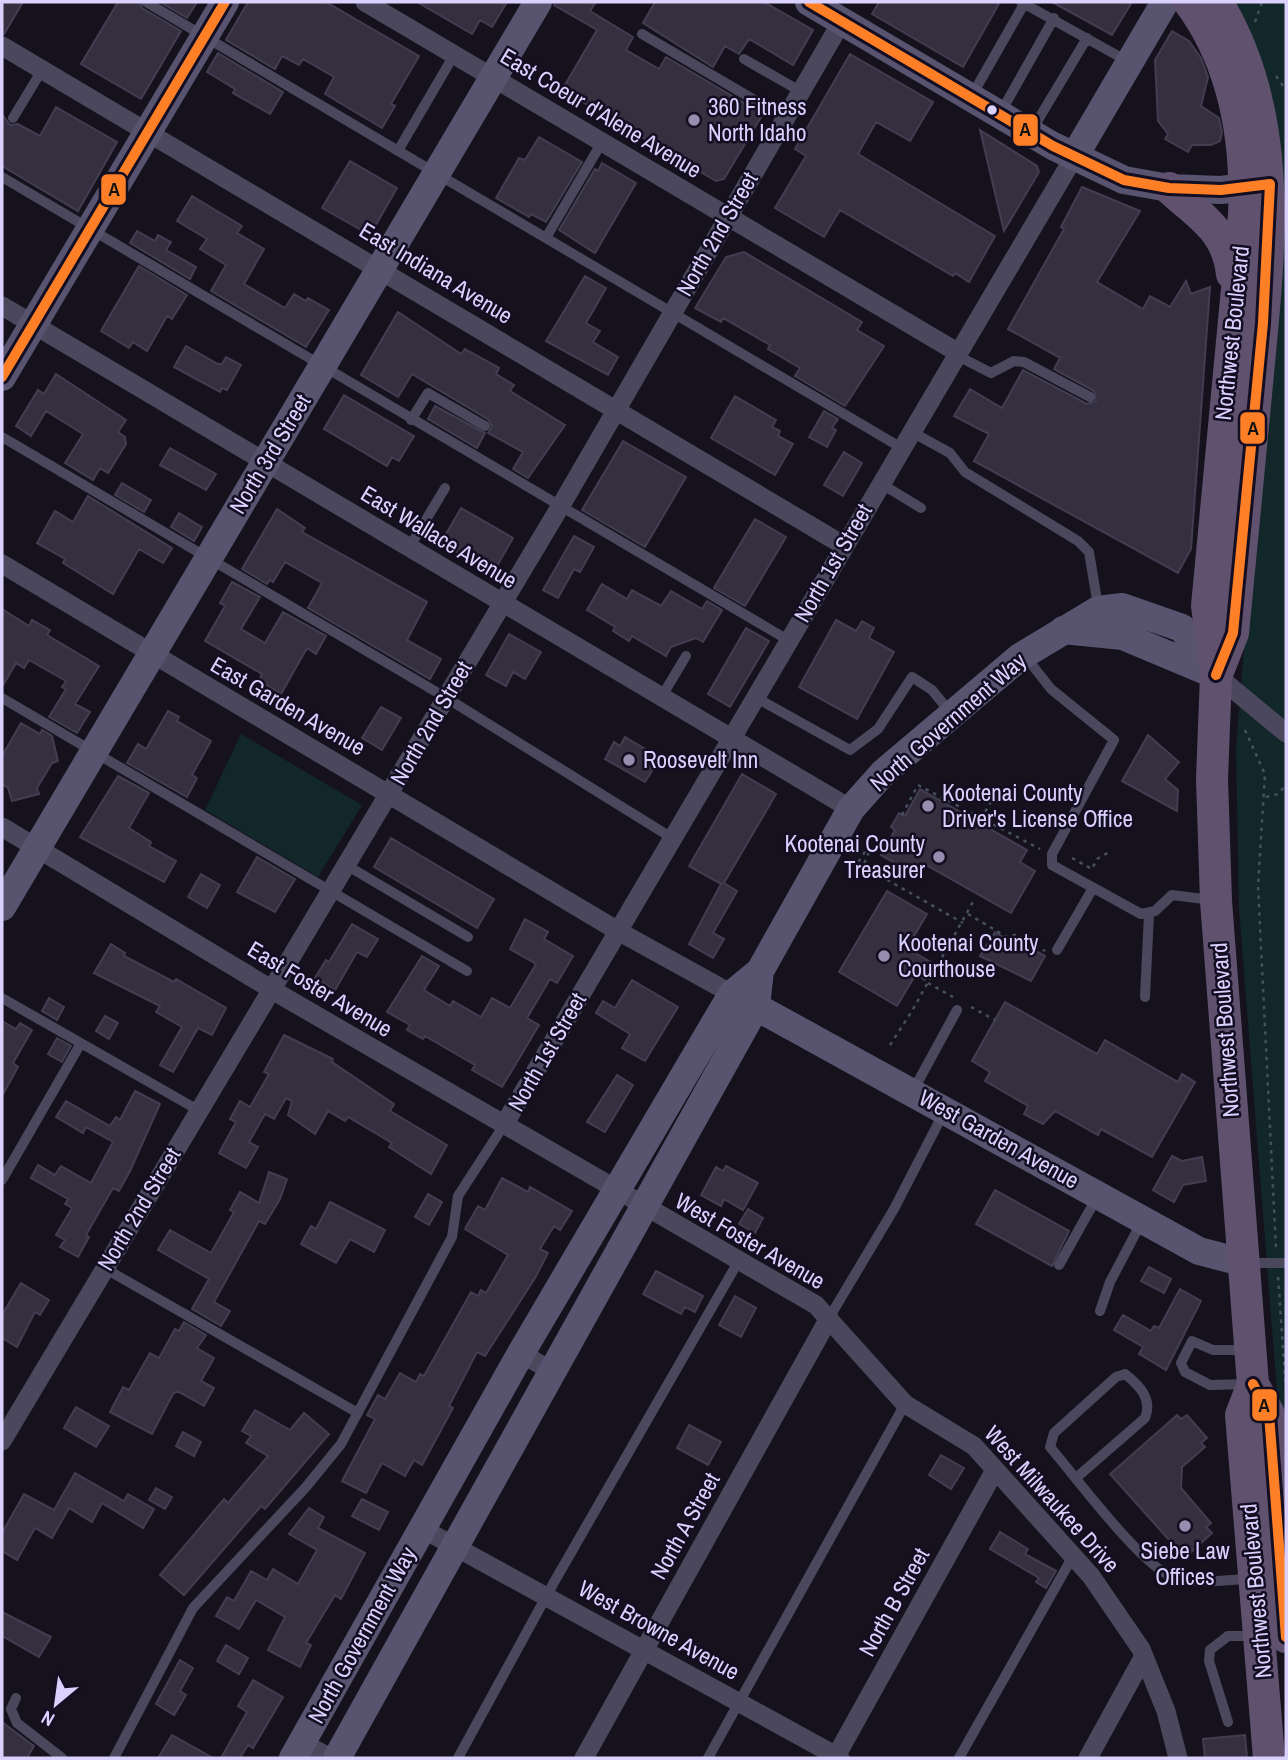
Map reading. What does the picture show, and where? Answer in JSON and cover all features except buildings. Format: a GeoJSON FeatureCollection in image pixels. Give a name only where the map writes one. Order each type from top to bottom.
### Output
{"type":"FeatureCollection","features":[{"type":"Feature","properties":{"kind":"main road"},"geometry":{"type":"LineString","coordinates":[[2,377],[225,2]]}},
{"type":"Feature","properties":{"kind":"main road","name":"North 3rd Street"},"geometry":{"type":"LineString","coordinates":[[2,906],[538,2]]}},
{"type":"Feature","properties":{"kind":"main road"},"geometry":{"type":"LineString","coordinates":[[808,2],[847,11],[971,97],[1074,157],[1124,180],[1169,188],[1257,186]]}},
{"type":"Feature","properties":{"kind":"main road","name":"North 1st Street"},"geometry":{"type":"LineString","coordinates":[[1074,157],[1164,2]]}},
{"type":"Feature","properties":{"kind":"main road","name":"Northwest Boulevard"},"geometry":{"type":"LineString","coordinates":[[1189,2],[1208,29],[1226,71],[1243,144],[1257,186],[1267,279],[1247,376],[1233,633],[1216,675],[1212,779],[1216,901],[1253,1384],[1269,1414],[1273,1637],[1269,1758]]}},
{"type":"Feature","properties":{"kind":"main road","name":"Northwest Boulevard"},"geometry":{"type":"LineString","coordinates":[[1217,2],[1234,32],[1253,81],[1266,141],[1235,298],[1247,376]]}},
{"type":"Feature","properties":{"kind":"main road"},"geometry":{"type":"LineString","coordinates":[[1169,188],[1221,236],[1231,267],[1235,298]]}},
{"type":"Feature","properties":{"kind":"main road"},"geometry":{"type":"LineString","coordinates":[[1098,610],[1122,607],[1182,628],[1216,675]]}},
{"type":"Feature","properties":{"kind":"main road","name":"North Government Way"},"geometry":{"type":"LineString","coordinates":[[337,1758],[551,1371],[646,1208],[744,1000],[851,808],[883,773],[1024,655],[1098,610]]}},
{"type":"Feature","properties":{"kind":"main road"},"geometry":{"type":"LineString","coordinates":[[1063,630],[1123,636],[1216,675]]}},
{"type":"Feature","properties":{"kind":"main road","name":"North Government Way"},"geometry":{"type":"LineString","coordinates":[[298,1750],[421,1528],[615,1190],[744,1000]]}},
{"type":"Feature","properties":{"kind":"main road","name":"West Garden Avenue"},"geometry":{"type":"LineString","coordinates":[[744,1000],[1199,1251],[1245,1263]]}},
{"type":"Feature","properties":{"kind":"main road","name":"Northwest Boulevard"},"geometry":{"type":"LineString","coordinates":[[1253,1384],[1241,1415],[1255,1579],[1273,1637]]}},
{"type":"Feature","properties":{"kind":"street","name":"East Coeur d'Alene Avenue"},"geometry":{"type":"LineString","coordinates":[[365,2],[956,353]]}},
{"type":"Feature","properties":{"kind":"street","name":"North 2nd Street"},"geometry":{"type":"LineString","coordinates":[[2,1441],[7,1419],[104,1268],[390,794],[445,697],[560,507],[847,11]]}},
{"type":"Feature","properties":{"kind":"street","name":"East Indiana Avenue"},"geometry":{"type":"LineString","coordinates":[[2,46],[381,268],[843,545]]}},
{"type":"Feature","properties":{"kind":"street","name":"North 1st Street"},"geometry":{"type":"LineString","coordinates":[[504,1125],[905,439],[1074,157]]}},
{"type":"Feature","properties":{"kind":"street","name":"East Wallace Avenue"},"geometry":{"type":"LineString","coordinates":[[2,306],[851,808]]}},
{"type":"Feature","properties":{"kind":"street","name":"East Garden Avenue"},"geometry":{"type":"LineString","coordinates":[[2,564],[618,931],[744,1000]]}},
{"type":"Feature","properties":{"kind":"street"},"geometry":{"type":"LineString","coordinates":[[1216,675],[1286,733]]}},
{"type":"Feature","properties":{"kind":"street","name":"East Foster Avenue"},"geometry":{"type":"LineString","coordinates":[[2,827],[270,989],[615,1190]]}},
{"type":"Feature","properties":{"kind":"street"},"geometry":{"type":"LineString","coordinates":[[615,1190],[646,1208]]}},
{"type":"Feature","properties":{"kind":"street","name":"West Foster Avenue"},"geometry":{"type":"LineString","coordinates":[[646,1208],[810,1301],[829,1318]]}},
{"type":"Feature","properties":{"kind":"street","name":"West Milwaukee Drive"},"geometry":{"type":"LineString","coordinates":[[829,1318],[905,1404],[961,1436],[1073,1555],[1123,1619],[1144,1656],[1166,1711],[1178,1758]]}},
{"type":"Feature","properties":{"kind":"street","name":"North A Street"},"geometry":{"type":"LineString","coordinates":[[584,1758],[829,1318]]}},
{"type":"Feature","properties":{"kind":"street"},"geometry":{"type":"LineString","coordinates":[[521,1353],[551,1371]]}},
{"type":"Feature","properties":{"kind":"street","name":"North B Street"},"geometry":{"type":"LineString","coordinates":[[837,1758],[995,1470]]}},
{"type":"Feature","properties":{"kind":"street","name":"North Government Way"},"geometry":{"type":"LineString","coordinates":[[421,1528],[455,1545]]}},
{"type":"Feature","properties":{"kind":"street","name":"West Browne Avenue"},"geometry":{"type":"LineString","coordinates":[[455,1545],[837,1758]]}},
{"type":"Feature","properties":{"kind":"street"},"geometry":{"type":"LineString","coordinates":[[1088,1758],[1144,1656]]}},
{"type":"Feature","properties":{"kind":"street","name":"North Government Way"},"geometry":{"type":"LineString","coordinates":[[298,1750],[331,1758]]}},
{"type":"Feature","properties":{"kind":"lane"},"geometry":{"type":"LineString","coordinates":[[146,2],[672,311],[905,439],[950,453],[965,472],[1078,541],[1089,552],[1098,610]]}},
{"type":"Feature","properties":{"kind":"lane"},"geometry":{"type":"LineString","coordinates":[[971,97],[1023,3],[1129,62]]}},
{"type":"Feature","properties":{"kind":"lane"},"geometry":{"type":"LineString","coordinates":[[999,114],[1054,19]]}},
{"type":"Feature","properties":{"kind":"lane"},"geometry":{"type":"LineString","coordinates":[[642,34],[785,118]]}},
{"type":"Feature","properties":{"kind":"lane"},"geometry":{"type":"LineString","coordinates":[[1031,133],[1087,38]]}},
{"type":"Feature","properties":{"kind":"lane"},"geometry":{"type":"LineString","coordinates":[[399,149],[454,55]]}},
{"type":"Feature","properties":{"kind":"lane"},"geometry":{"type":"LineString","coordinates":[[744,59],[800,91]]}},
{"type":"Feature","properties":{"kind":"lane"},"geometry":{"type":"LineString","coordinates":[[13,118],[42,70]]}},
{"type":"Feature","properties":{"kind":"lane"},"geometry":{"type":"LineString","coordinates":[[547,236],[602,142]]}},
{"type":"Feature","properties":{"kind":"lane"},"geometry":{"type":"LineString","coordinates":[[2,177],[89,231],[788,640]]}},
{"type":"Feature","properties":{"kind":"lane"},"geometry":{"type":"LineString","coordinates":[[956,353],[991,373],[1014,361],[1024,362],[1090,397]]}},
{"type":"Feature","properties":{"kind":"lane"},"geometry":{"type":"LineString","coordinates":[[411,420],[428,393],[485,426]]}},
{"type":"Feature","properties":{"kind":"lane"},"geometry":{"type":"LineString","coordinates":[[2,437],[445,697],[672,838]]}},
{"type":"Feature","properties":{"kind":"lane"},"geometry":{"type":"LineString","coordinates":[[880,483],[921,508]]}},
{"type":"Feature","properties":{"kind":"lane"},"geometry":{"type":"LineString","coordinates":[[409,548],[445,488]]}},
{"type":"Feature","properties":{"kind":"lane"},"geometry":{"type":"LineString","coordinates":[[1024,655],[1051,689],[1114,740],[1051,858],[1052,865],[1141,914],[1149,914],[1172,895],[1216,901]]}},
{"type":"Feature","properties":{"kind":"lane"},"geometry":{"type":"LineString","coordinates":[[662,696],[686,656]]}},
{"type":"Feature","properties":{"kind":"lane"},"geometry":{"type":"LineString","coordinates":[[755,697],[850,750],[878,729],[912,677],[932,690],[953,715]]}},
{"type":"Feature","properties":{"kind":"lane"},"geometry":{"type":"LineString","coordinates":[[2,698],[467,971]]}},
{"type":"Feature","properties":{"kind":"lane"},"geometry":{"type":"LineString","coordinates":[[346,865],[468,937]]}},
{"type":"Feature","properties":{"kind":"lane"},"geometry":{"type":"LineString","coordinates":[[1055,953],[1093,888]]}},
{"type":"Feature","properties":{"kind":"lane"},"geometry":{"type":"LineString","coordinates":[[1145,997],[1149,914]]}},
{"type":"Feature","properties":{"kind":"lane"},"geometry":{"type":"LineString","coordinates":[[2,998],[198,1110]]}},
{"type":"Feature","properties":{"kind":"lane"},"geometry":{"type":"LineString","coordinates":[[913,1092],[957,1010]]}},
{"type":"Feature","properties":{"kind":"lane"},"geometry":{"type":"LineString","coordinates":[[2,1180],[81,1043]]}},
{"type":"Feature","properties":{"kind":"lane"},"geometry":{"type":"LineString","coordinates":[[829,1318],[894,1209],[946,1110]]}},
{"type":"Feature","properties":{"kind":"lane"},"geometry":{"type":"LineString","coordinates":[[114,1758],[193,1608],[329,1460],[358,1413],[452,1237],[458,1196],[504,1125]]}},
{"type":"Feature","properties":{"kind":"lane"},"geometry":{"type":"LineString","coordinates":[[1059,1265],[1099,1195]]}},
{"type":"Feature","properties":{"kind":"lane"},"geometry":{"type":"LineString","coordinates":[[1100,1311],[1110,1282],[1143,1219]]}},
{"type":"Feature","properties":{"kind":"lane"},"geometry":{"type":"LineString","coordinates":[[458,1758],[547,1596],[738,1262]]}},
{"type":"Feature","properties":{"kind":"lane"},"geometry":{"type":"LineString","coordinates":[[1245,1263],[1282,1263]]}},
{"type":"Feature","properties":{"kind":"lane"},"geometry":{"type":"LineString","coordinates":[[104,1268],[358,1413]]}},
{"type":"Feature","properties":{"kind":"lane"},"geometry":{"type":"LineString","coordinates":[[1250,1350],[1213,1350],[1192,1341],[1181,1363],[1185,1372],[1210,1385],[1253,1384]]}},
{"type":"Feature","properties":{"kind":"lane"},"geometry":{"type":"LineString","coordinates":[[1076,1478],[1145,1418],[1148,1401],[1138,1384],[1125,1374],[1116,1377],[1054,1433],[1050,1447],[1076,1478],[1150,1565],[1170,1576],[1188,1580],[1255,1579]]}},
{"type":"Feature","properties":{"kind":"lane"},"geometry":{"type":"LineString","coordinates":[[708,1758],[905,1404]]}},
{"type":"Feature","properties":{"kind":"lane"},"geometry":{"type":"LineString","coordinates":[[959,1758],[1073,1555]]}},
{"type":"Feature","properties":{"kind":"lane"},"geometry":{"type":"LineString","coordinates":[[1228,1722],[1209,1661],[1210,1650],[1228,1636],[1273,1637]]}},
{"type":"Feature","properties":{"kind":"lane"},"geometry":{"type":"LineString","coordinates":[[16,1698],[11,1709],[17,1723],[62,1758]]}},
{"type":"Feature","properties":{"kind":"path"},"geometry":{"type":"LineString","coordinates":[[1254,27],[1262,2]]}},
{"type":"Feature","properties":{"kind":"path"},"geometry":{"type":"LineString","coordinates":[[1245,730],[1265,774],[1258,886],[1269,1075],[1270,1179],[1282,1263],[1286,1390]]}},
{"type":"Feature","properties":{"kind":"path"},"geometry":{"type":"LineString","coordinates":[[902,815],[918,785],[1034,848],[1044,849]]}},
{"type":"Feature","properties":{"kind":"path"},"geometry":{"type":"LineString","coordinates":[[1265,797],[1278,794],[1286,785]]}},
{"type":"Feature","properties":{"kind":"path"},"geometry":{"type":"LineString","coordinates":[[981,819],[996,793]]}},
{"type":"Feature","properties":{"kind":"path"},"geometry":{"type":"LineString","coordinates":[[852,861],[857,864],[868,847],[871,848],[863,866],[963,923]]}},
{"type":"Feature","properties":{"kind":"path"},"geometry":{"type":"LineString","coordinates":[[1072,858],[1092,869],[1097,859],[1111,851]]}},
{"type":"Feature","properties":{"kind":"path"},"geometry":{"type":"LineString","coordinates":[[890,1045],[974,900]]}},
{"type":"Feature","properties":{"kind":"path"},"geometry":{"type":"LineString","coordinates":[[966,913],[1007,937],[1015,935],[1055,953]]}},
{"type":"Feature","properties":{"kind":"green space"},"geometry":{"type":"Polygon","coordinates":[[[1224,2],[1286,2],[1286,1506],[1239,909],[1236,749],[1278,219],[1224,2]]]}},
{"type":"Feature","properties":{"kind":"green space"},"geometry":{"type":"Polygon","coordinates":[[[241,734],[362,805],[318,877],[205,810],[241,734]]]}},
{"type":"Feature","properties":{"kind":"transit line","name":"A"},"geometry":{"type":"LineString","coordinates":[[2,377],[225,2]]}},
{"type":"Feature","properties":{"kind":"transit line","name":"A"},"geometry":{"type":"LineString","coordinates":[[809,2],[1053,146],[1124,180],[1169,188],[1221,190],[1270,184],[1263,323],[1233,633],[1216,675]]}},
{"type":"Feature","properties":{"kind":"transit line","name":"A"},"geometry":{"type":"LineString","coordinates":[[1253,1384],[1269,1414],[1286,1637]]}},
{"type":"Feature","properties":{"kind":"place","name":"360 Fitness North Idaho"},"geometry":{"type":"Point","coordinates":[694,120]}},
{"type":"Feature","properties":{"kind":"place","name":"Roosevelt Inn"},"geometry":{"type":"Point","coordinates":[629,760]}},
{"type":"Feature","properties":{"kind":"place","name":"Kootenai County Driver's License Office"},"geometry":{"type":"Point","coordinates":[928,806]}},
{"type":"Feature","properties":{"kind":"place","name":"Kootenai County Treasurer"},"geometry":{"type":"Point","coordinates":[939,857]}},
{"type":"Feature","properties":{"kind":"place","name":"Kootenai County Courthouse"},"geometry":{"type":"Point","coordinates":[884,956]}},
{"type":"Feature","properties":{"kind":"place","name":"Siebe Law Offices"},"geometry":{"type":"Point","coordinates":[1185,1526]}}]}
